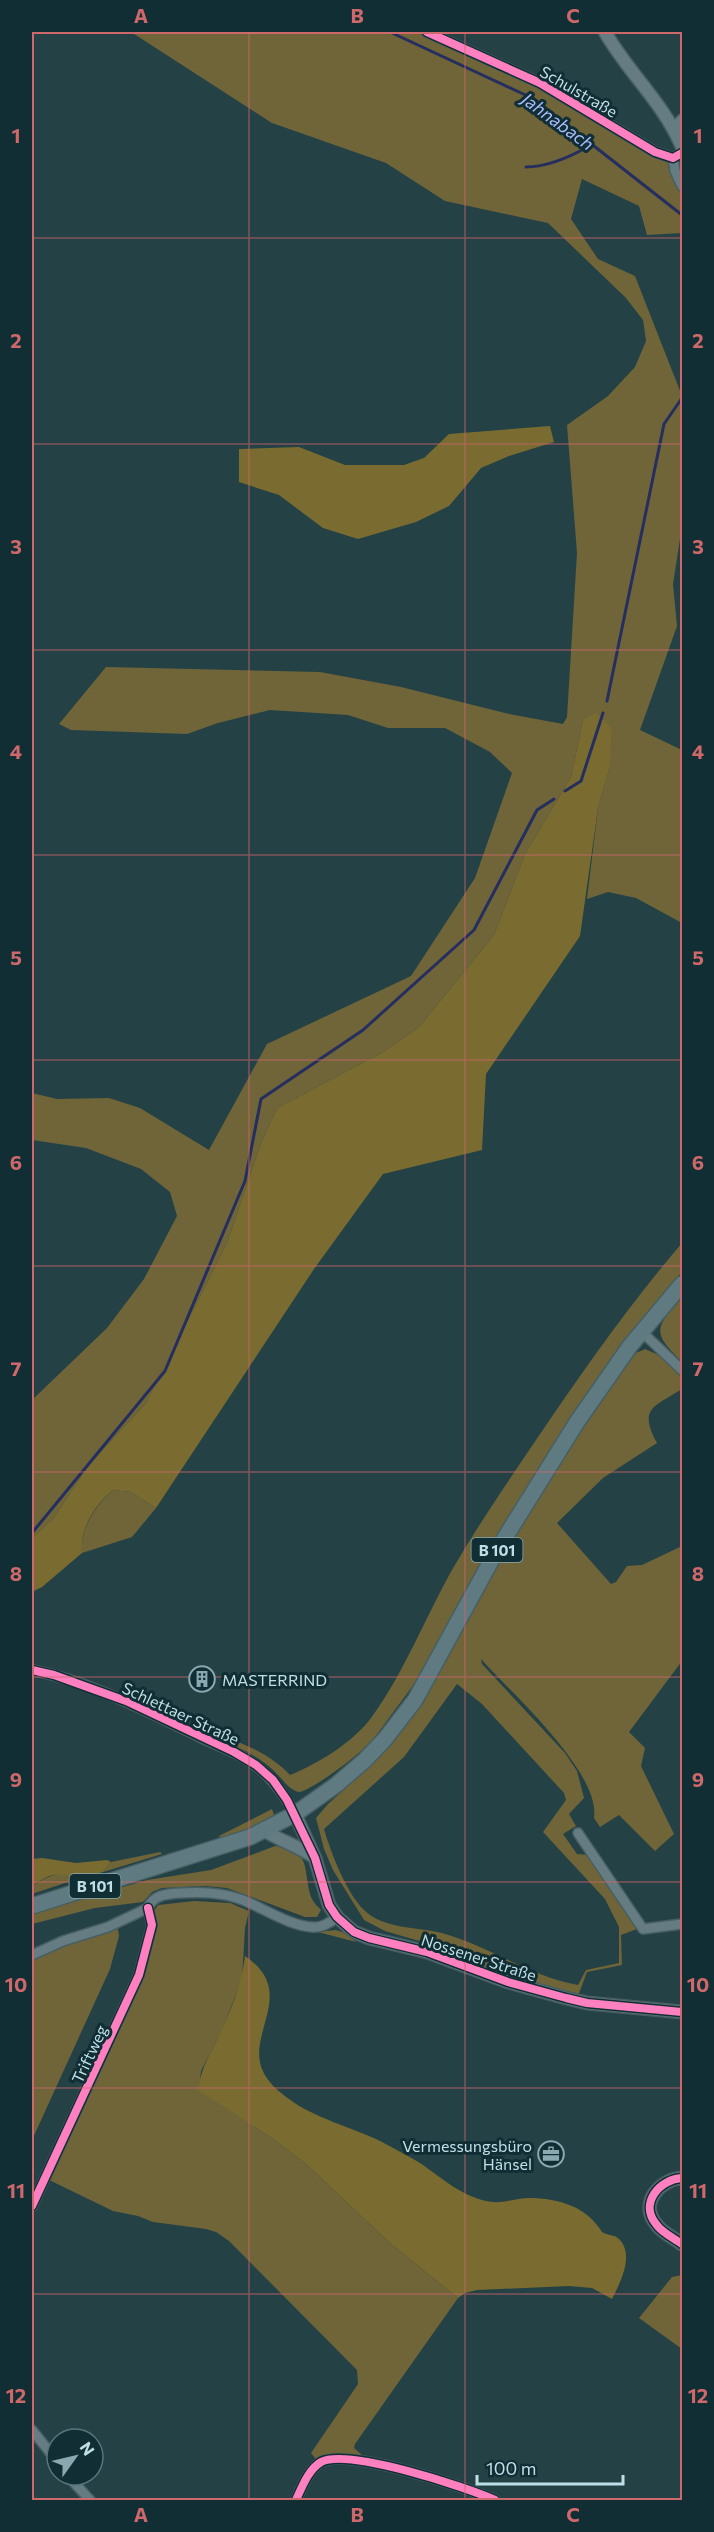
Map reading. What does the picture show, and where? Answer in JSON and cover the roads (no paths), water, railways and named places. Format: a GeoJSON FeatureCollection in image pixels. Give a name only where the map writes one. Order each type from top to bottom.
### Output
{"type":"FeatureCollection","features":[{"type":"Feature","properties":{"kind":"main road","name":"B 101"},"geometry":{"type":"LineString","coordinates":[[32,1906],[232,1845],[265,1831],[295,1814],[336,1785],[364,1761],[411,1706],[524,1504],[582,1413],[642,1332],[682,1284]]}},
{"type":"Feature","properties":{"kind":"street","name":"Schulstraße"},"geometry":{"type":"LineString","coordinates":[[427,32],[540,84],[655,152],[673,158]]}},
{"type":"Feature","properties":{"kind":"street"},"geometry":{"type":"LineString","coordinates":[[605,32],[620,57],[678,123],[682,147]]}},
{"type":"Feature","properties":{"kind":"street"},"geometry":{"type":"LineString","coordinates":[[682,153],[673,158],[675,171],[682,186]]}},
{"type":"Feature","properties":{"kind":"street"},"geometry":{"type":"LineString","coordinates":[[642,1332],[682,1370]]}},
{"type":"Feature","properties":{"kind":"street","name":"Schlettaer Straße"},"geometry":{"type":"LineString","coordinates":[[32,1670],[54,1675],[126,1701],[234,1752],[256,1765],[273,1780],[295,1814]]}},
{"type":"Feature","properties":{"kind":"street","name":"Nossener Straße"},"geometry":{"type":"LineString","coordinates":[[295,1814],[315,1858],[329,1905],[337,1917],[354,1932],[369,1938],[427,1952],[545,1993],[587,2003],[682,2012]]}},
{"type":"Feature","properties":{"kind":"street"},"geometry":{"type":"LineString","coordinates":[[265,1831],[279,1840],[298,1846],[315,1858]]}},
{"type":"Feature","properties":{"kind":"street"},"geometry":{"type":"LineString","coordinates":[[578,1833],[643,1929],[682,1924]]}},
{"type":"Feature","properties":{"kind":"street"},"geometry":{"type":"LineString","coordinates":[[32,1955],[63,1941],[108,1928],[148,1908],[150,1902],[158,1896],[167,1894],[206,1892],[226,1894],[309,1927],[325,1925],[337,1917]]}},
{"type":"Feature","properties":{"kind":"street","name":"Triftweg"},"geometry":{"type":"LineString","coordinates":[[32,2206],[139,1975],[152,1925],[148,1908]]}},
{"type":"Feature","properties":{"kind":"street"},"geometry":{"type":"LineString","coordinates":[[682,2178],[661,2184],[652,2197],[650,2212],[656,2225],[682,2244]]}},
{"type":"Feature","properties":{"kind":"street"},"geometry":{"type":"LineString","coordinates":[[32,2430],[45,2446]]}},
{"type":"Feature","properties":{"kind":"street"},"geometry":{"type":"LineString","coordinates":[[296,2500],[309,2475],[319,2463],[334,2458],[359,2459],[495,2500]]}},
{"type":"Feature","properties":{"kind":"street"},"geometry":{"type":"LineString","coordinates":[[78,2487],[90,2500]]}},
{"type":"Feature","properties":{"kind":"waterway","name":"Jahnabach"},"geometry":{"type":"LineString","coordinates":[[390,32],[534,99],[682,215]]}},
{"type":"Feature","properties":{"kind":"waterway"},"geometry":{"type":"LineString","coordinates":[[526,167],[560,160],[591,145]]}},
{"type":"Feature","properties":{"kind":"waterway"},"geometry":{"type":"LineString","coordinates":[[607,701],[664,424],[682,398]]}},
{"type":"Feature","properties":{"kind":"waterway"},"geometry":{"type":"LineString","coordinates":[[565,791],[581,781],[603,713]]}},
{"type":"Feature","properties":{"kind":"waterway"},"geometry":{"type":"LineString","coordinates":[[32,1533],[165,1371],[245,1181],[261,1099],[363,1030],[474,930],[537,810],[554,799]]}},
{"type":"Feature","properties":{"kind":"place","name":"MASTERRIND"},"geometry":{"type":"Point","coordinates":[202,1679]}},
{"type":"Feature","properties":{"kind":"place","name":"Vermessungsbüro Hänsel"},"geometry":{"type":"Point","coordinates":[551,2154]}}]}
